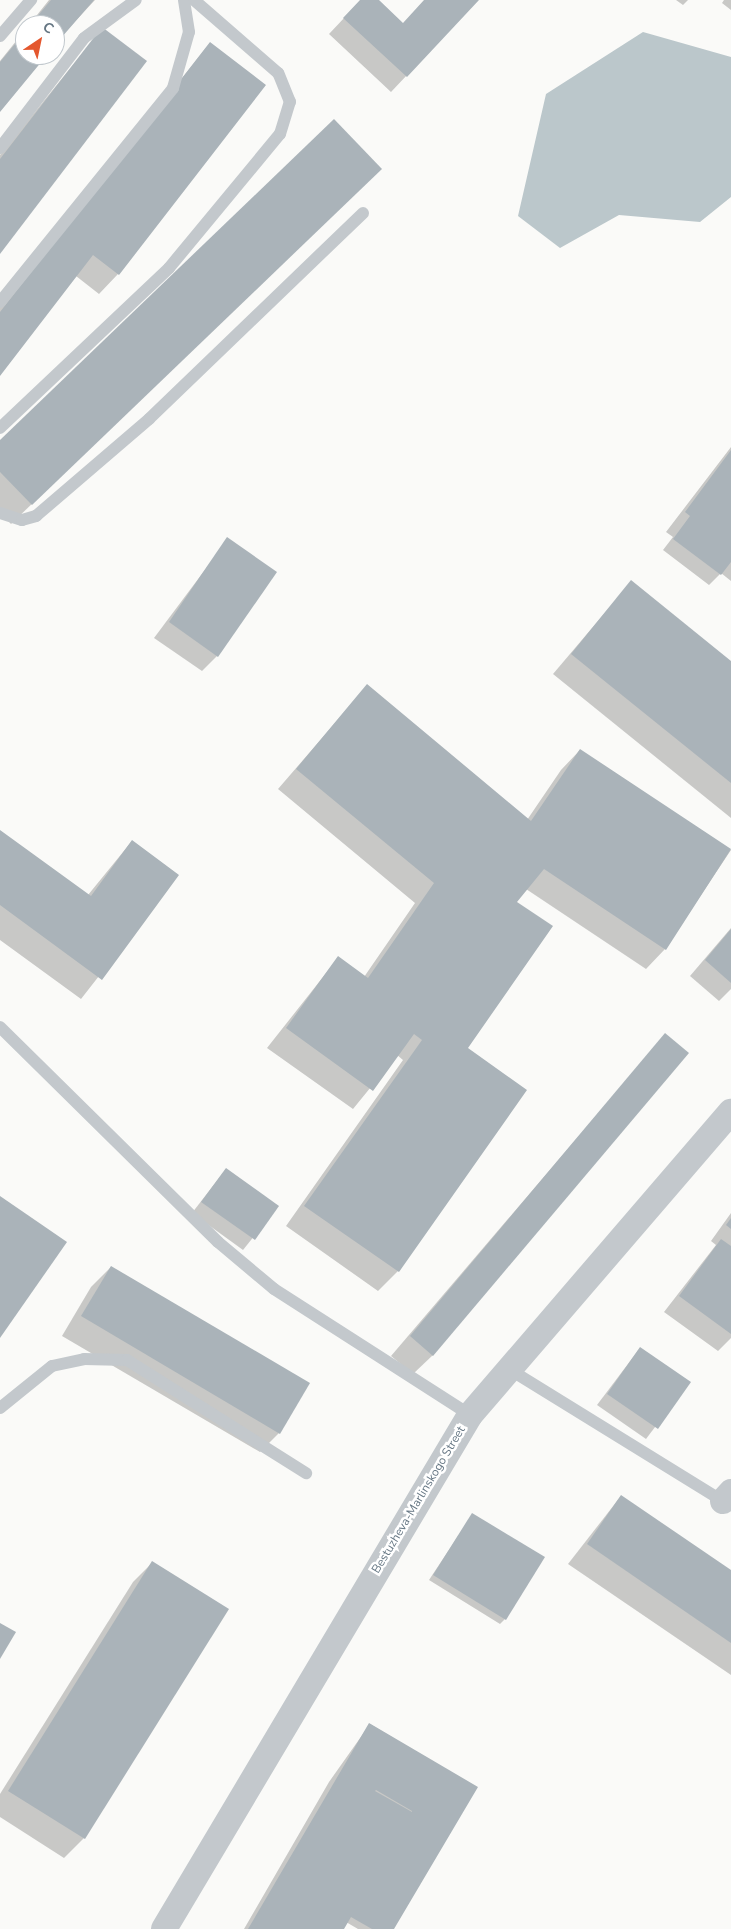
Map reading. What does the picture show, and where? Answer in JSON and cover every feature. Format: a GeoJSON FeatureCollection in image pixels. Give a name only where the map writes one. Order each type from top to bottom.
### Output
{"type":"FeatureCollection","features":[{"type":"Feature","properties":{"kind":"street","name":"Bestuzheva-Marlinskogo Street"},"geometry":{"type":"LineString","coordinates":[[164,1929],[470,1415],[731,1112]]}},
{"type":"Feature","properties":{"kind":"lane"},"geometry":{"type":"LineString","coordinates":[[0,36],[31,0]]}},
{"type":"Feature","properties":{"kind":"lane"},"geometry":{"type":"LineString","coordinates":[[0,148],[84,38],[136,0]]}},
{"type":"Feature","properties":{"kind":"lane"},"geometry":{"type":"LineString","coordinates":[[0,302],[173,88],[189,32],[184,0]]}},
{"type":"Feature","properties":{"kind":"lane"},"geometry":{"type":"LineString","coordinates":[[0,428],[169,268],[280,134],[290,102],[278,73],[194,0]]}},
{"type":"Feature","properties":{"kind":"lane"},"geometry":{"type":"LineString","coordinates":[[0,513],[22,520],[36,516],[149,418],[363,213]]}},
{"type":"Feature","properties":{"kind":"lane"},"geometry":{"type":"LineString","coordinates":[[0,1027],[218,1242],[267,1283],[470,1415]]}},
{"type":"Feature","properties":{"kind":"lane"},"geometry":{"type":"LineString","coordinates":[[0,1408],[52,1366],[84,1359],[127,1360],[306,1473]]}},
{"type":"Feature","properties":{"kind":"lane"},"geometry":{"type":"LineString","coordinates":[[509,1368],[728,1499]]}},
{"type":"Feature","properties":{"kind":"shaded area"},"geometry":{"type":"Polygon","coordinates":[[[643,32],[731,57],[731,197],[700,222],[619,215],[560,248],[518,216],[546,94],[643,32]]]}},
{"type":"Feature","properties":{"kind":"building"},"geometry":{"type":"Polygon","coordinates":[[[51,0],[94,0],[65,33],[65,15],[38,15],[51,0]]]}},
{"type":"Feature","properties":{"kind":"building"},"geometry":{"type":"Polygon","coordinates":[[[360,0],[379,0],[403,23],[424,0],[479,0],[407,77],[343,18],[360,0]]]}},
{"type":"Feature","properties":{"kind":"building"},"geometry":{"type":"Polygon","coordinates":[[[102,27],[147,61],[0,254],[0,159],[102,27]]]}},
{"type":"Feature","properties":{"kind":"building"},"geometry":{"type":"Polygon","coordinates":[[[210,42],[266,85],[119,275],[93,255],[0,376],[0,312],[210,42]]]}},
{"type":"Feature","properties":{"kind":"building"},"geometry":{"type":"Polygon","coordinates":[[[15,44],[15,65],[39,65],[0,112],[0,62],[15,44]]]}},
{"type":"Feature","properties":{"kind":"building"},"geometry":{"type":"Polygon","coordinates":[[[334,119],[382,169],[32,505],[0,472],[0,440],[334,119]]]}},
{"type":"Feature","properties":{"kind":"building"},"geometry":{"type":"Polygon","coordinates":[[[731,450],[731,562],[721,575],[673,539],[690,516],[685,512],[731,450]]]}},
{"type":"Feature","properties":{"kind":"building"},"geometry":{"type":"Polygon","coordinates":[[[227,537],[277,572],[218,657],[169,622],[227,537]]]}},
{"type":"Feature","properties":{"kind":"building"},"geometry":{"type":"Polygon","coordinates":[[[631,580],[731,661],[731,783],[571,654],[631,580]]]}},
{"type":"Feature","properties":{"kind":"building"},"geometry":{"type":"Polygon","coordinates":[[[367,684],[531,821],[580,749],[731,849],[666,950],[544,869],[517,902],[553,926],[468,1048],[527,1090],[399,1272],[304,1206],[422,1040],[414,1034],[373,1091],[286,1028],[338,956],[368,978],[434,883],[296,769],[367,684]]]}},
{"type":"Feature","properties":{"kind":"building"},"geometry":{"type":"Polygon","coordinates":[[[0,830],[91,896],[132,840],[179,875],[102,980],[0,905],[0,830]]]}},
{"type":"Feature","properties":{"kind":"building"},"geometry":{"type":"Polygon","coordinates":[[[731,929],[731,983],[705,960],[731,929]]]}},
{"type":"Feature","properties":{"kind":"building"},"geometry":{"type":"Polygon","coordinates":[[[665,1033],[689,1053],[433,1356],[410,1336],[665,1033]]]}},
{"type":"Feature","properties":{"kind":"building"},"geometry":{"type":"Polygon","coordinates":[[[226,1168],[279,1206],[255,1240],[201,1202],[226,1168]]]}},
{"type":"Feature","properties":{"kind":"building"},"geometry":{"type":"Polygon","coordinates":[[[0,1196],[67,1242],[0,1338],[0,1196]]]}},
{"type":"Feature","properties":{"kind":"building"},"geometry":{"type":"Polygon","coordinates":[[[731,1218],[731,1229],[726,1225],[731,1218]]]}},
{"type":"Feature","properties":{"kind":"building"},"geometry":{"type":"Polygon","coordinates":[[[721,1239],[731,1246],[731,1334],[679,1296],[721,1239]]]}},
{"type":"Feature","properties":{"kind":"building"},"geometry":{"type":"Polygon","coordinates":[[[111,1266],[310,1383],[280,1434],[81,1316],[111,1266]]]}},
{"type":"Feature","properties":{"kind":"building"},"geometry":{"type":"Polygon","coordinates":[[[640,1347],[691,1382],[658,1429],[607,1394],[640,1347]]]}},
{"type":"Feature","properties":{"kind":"building"},"geometry":{"type":"Polygon","coordinates":[[[621,1495],[731,1570],[731,1643],[587,1544],[621,1495]]]}},
{"type":"Feature","properties":{"kind":"building"},"geometry":{"type":"Polygon","coordinates":[[[472,1513],[545,1557],[506,1620],[433,1575],[472,1513]]]}},
{"type":"Feature","properties":{"kind":"building"},"geometry":{"type":"Polygon","coordinates":[[[152,1561],[229,1609],[85,1839],[8,1791],[152,1561]]]}},
{"type":"Feature","properties":{"kind":"building"},"geometry":{"type":"Polygon","coordinates":[[[0,1623],[16,1632],[0,1659],[0,1623]]]}},
{"type":"Feature","properties":{"kind":"building"},"geometry":{"type":"Polygon","coordinates":[[[369,1723],[478,1787],[394,1929],[372,1929],[351,1917],[344,1929],[248,1929],[369,1723]],[[376,1790],[375,1791],[412,1812],[376,1790]]]}}]}
